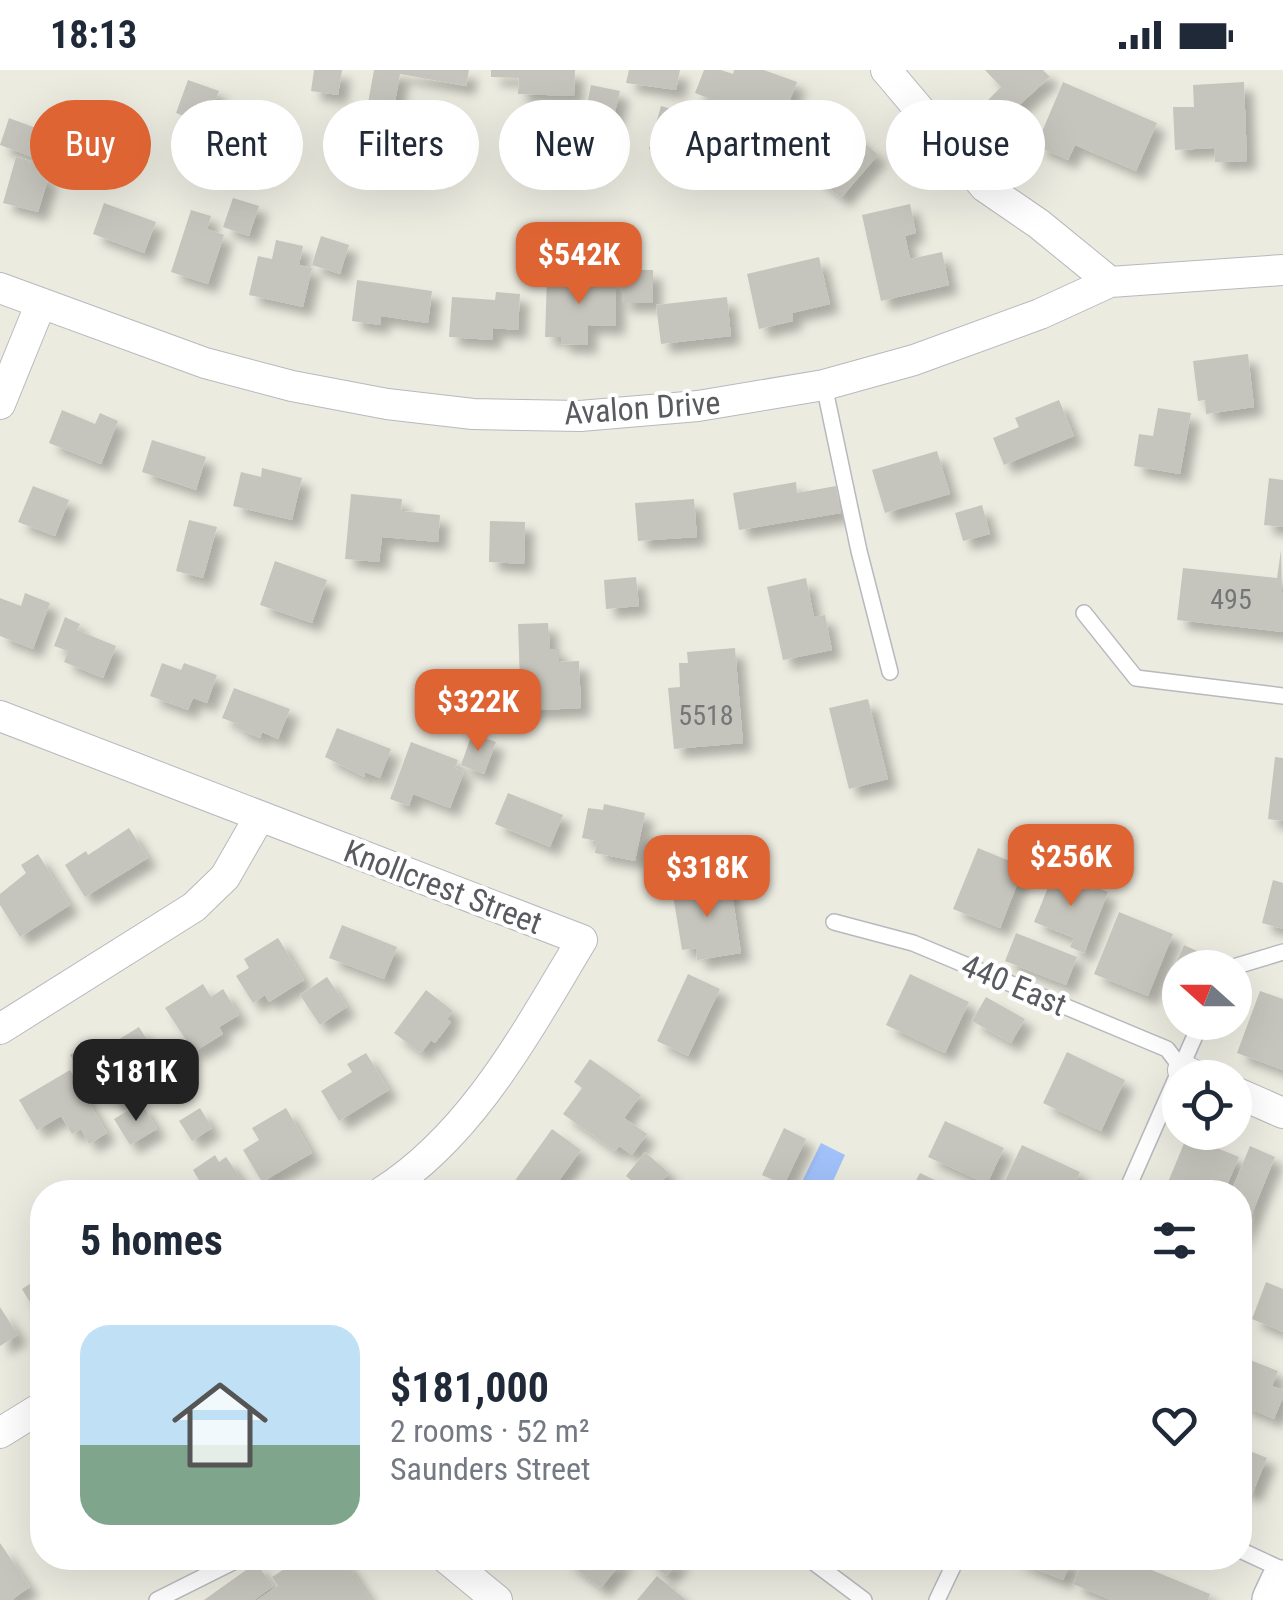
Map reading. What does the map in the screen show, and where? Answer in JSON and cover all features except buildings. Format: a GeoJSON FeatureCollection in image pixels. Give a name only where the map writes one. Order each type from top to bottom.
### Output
{"type":"FeatureCollection","features":[{"type":"Feature","properties":{"kind":"street"},"geometry":{"type":"LineString","coordinates":[[886,70],[986,187],[1110,282]]}},
{"type":"Feature","properties":{"kind":"street","name":"Avalon Drive"},"geometry":{"type":"LineString","coordinates":[[0,288],[206,364],[292,386],[388,404],[472,414],[599,415],[714,404],[824,385],[914,360],[1040,314],[1110,282],[1283,270]]}},
{"type":"Feature","properties":{"kind":"street"},"geometry":{"type":"LineString","coordinates":[[0,404],[40,304]]}},
{"type":"Feature","properties":{"kind":"street","name":"Knollcrest Street"},"geometry":{"type":"LineString","coordinates":[[0,716],[582,940],[516,1048],[446,1141],[397,1180]]}},
{"type":"Feature","properties":{"kind":"street"},"geometry":{"type":"LineString","coordinates":[[0,1029],[194,907],[225,878],[260,816]]}},
{"type":"Feature","properties":{"kind":"street"},"geometry":{"type":"LineString","coordinates":[[1252,1099],[1283,1113]]}},
{"type":"Feature","properties":{"kind":"street"},"geometry":{"type":"LineString","coordinates":[[0,1433],[30,1414]]}},
{"type":"Feature","properties":{"kind":"street"},"geometry":{"type":"LineString","coordinates":[[461,1570],[497,1600]]}},
{"type":"Feature","properties":{"kind":"street"},"geometry":{"type":"LineString","coordinates":[[1274,1600],[1283,1583]]}},
{"type":"Feature","properties":{"kind":"lane"},"geometry":{"type":"LineString","coordinates":[[824,385],[859,551],[890,672]]}},
{"type":"Feature","properties":{"kind":"lane"},"geometry":{"type":"LineString","coordinates":[[1084,613],[1136,678],[1283,696]]}},
{"type":"Feature","properties":{"kind":"lane","name":"440 East"},"geometry":{"type":"LineString","coordinates":[[834,922],[913,943],[1167,1049],[1178,1060]]}},
{"type":"Feature","properties":{"kind":"lane"},"geometry":{"type":"LineString","coordinates":[[1252,961],[1283,952]]}},
{"type":"Feature","properties":{"kind":"lane"},"geometry":{"type":"LineString","coordinates":[[1133,1180],[1162,1128]]}},
{"type":"Feature","properties":{"kind":"lane"},"geometry":{"type":"LineString","coordinates":[[1252,1556],[1283,1570]]}},
{"type":"Feature","properties":{"kind":"lane"},"geometry":{"type":"LineString","coordinates":[[157,1600],[217,1570]]}},
{"type":"Feature","properties":{"kind":"lane"},"geometry":{"type":"LineString","coordinates":[[824,1570],[864,1600]]}},
{"type":"Feature","properties":{"kind":"lane"},"geometry":{"type":"LineString","coordinates":[[937,1600],[951,1570]]}},
{"type":"Feature","properties":{"kind":"water"},"geometry":{"type":"Polygon","coordinates":[[[821,1143],[845,1155],[834,1180],[803,1180],[821,1143]]]}}]}
